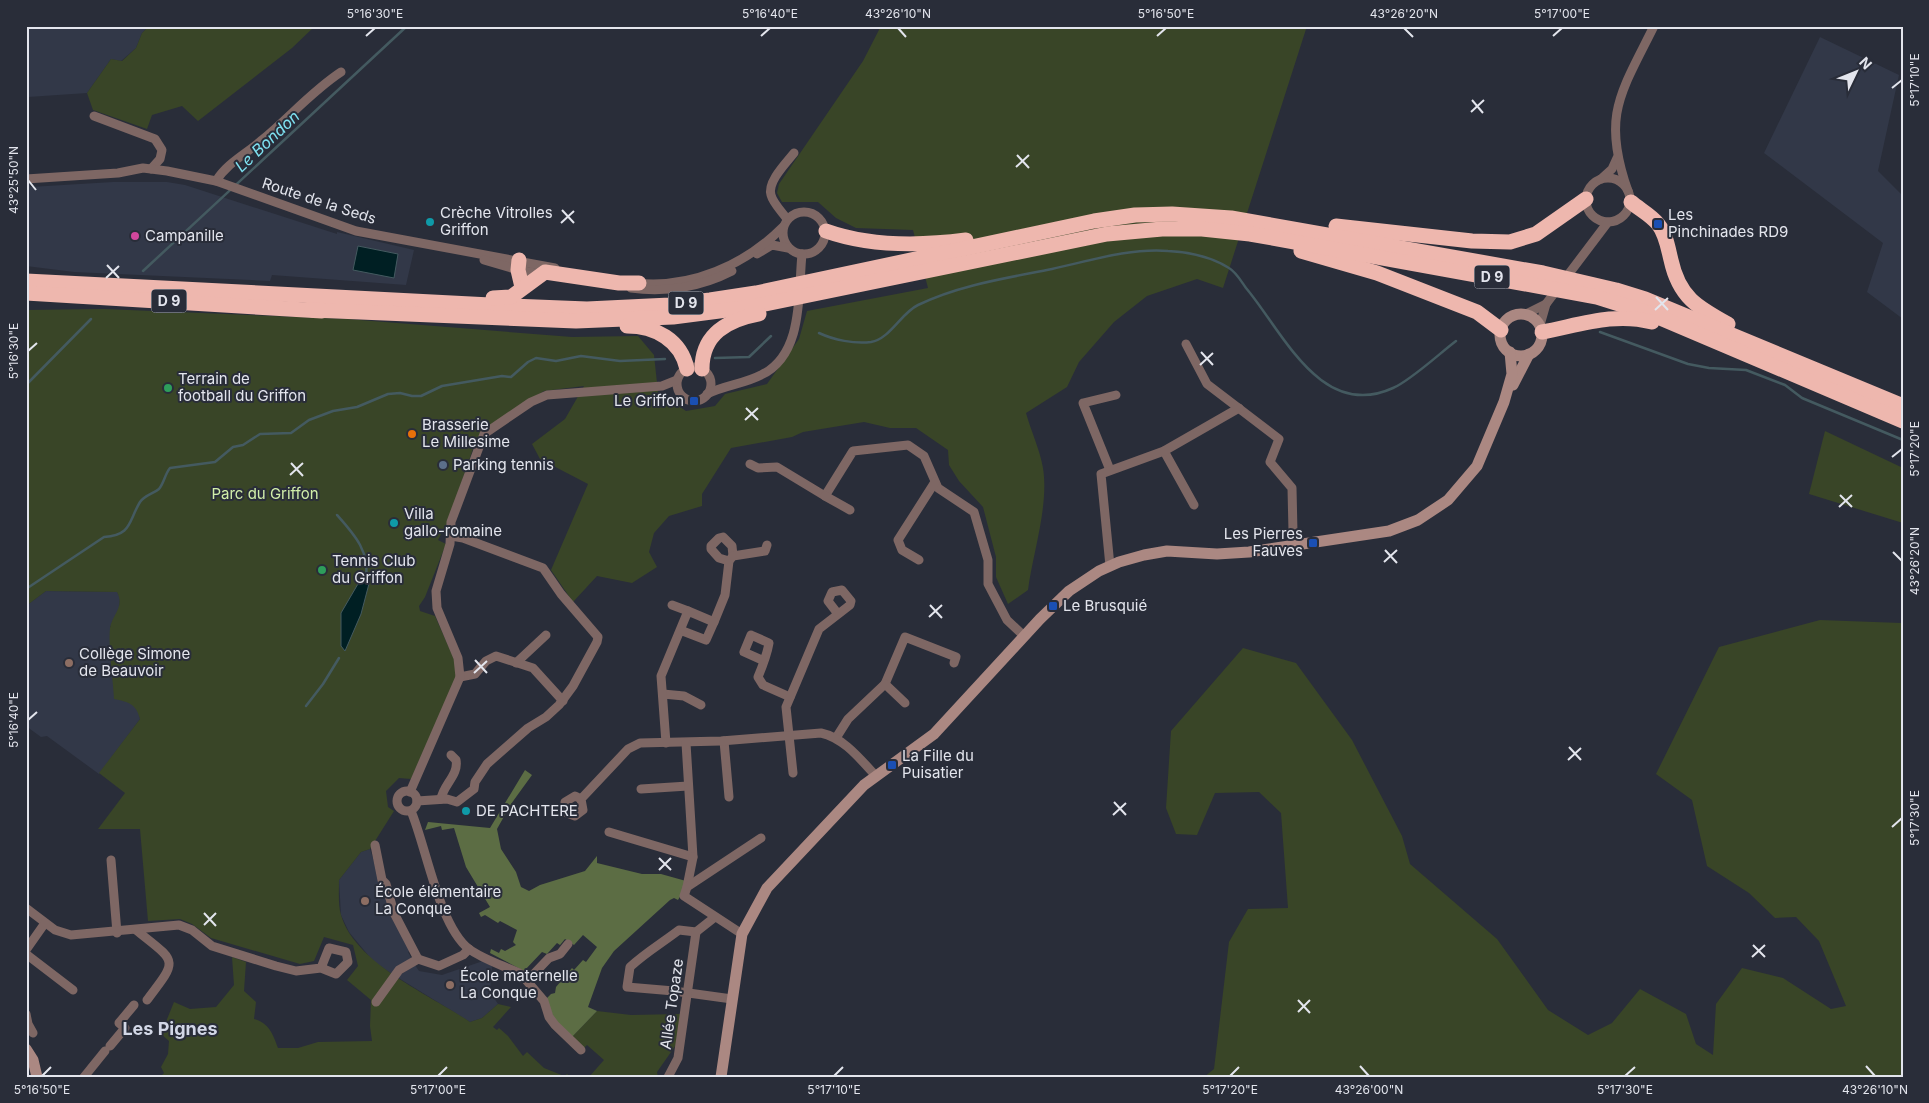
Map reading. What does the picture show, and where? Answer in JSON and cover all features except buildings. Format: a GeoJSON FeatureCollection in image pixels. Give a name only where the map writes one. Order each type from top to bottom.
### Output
{"type":"FeatureCollection","features":[{"type":"Feature","properties":{"kind":"highway"},"geometry":{"type":"LineString","coordinates":[[1630,196],[1658,224],[1666,238],[1677,280],[1694,304],[1745,333],[1871,392]]}},
{"type":"Feature","properties":{"kind":"highway"},"geometry":{"type":"LineString","coordinates":[[1195,216],[1268,217],[1413,236],[1494,243],[1510,242],[1536,234],[1586,199]]}},
{"type":"Feature","properties":{"kind":"highway","name":"D 9"},"geometry":{"type":"LineString","coordinates":[[26,281],[587,309],[670,305],[756,293],[1059,228],[1135,215],[1195,216],[1268,223],[1543,273],[1616,290],[1676,311],[1903,406]]}},
{"type":"Feature","properties":{"kind":"highway"},"geometry":{"type":"LineString","coordinates":[[826,232],[868,241],[901,244],[948,243],[1059,228]]}},
{"type":"Feature","properties":{"kind":"highway"},"geometry":{"type":"LineString","coordinates":[[1162,229],[1263,242],[1349,263],[1483,315],[1501,330]]}},
{"type":"Feature","properties":{"kind":"highway","name":"D 9"},"geometry":{"type":"LineString","coordinates":[[26,293],[312,310],[576,321],[673,317],[750,307],[888,281],[1107,234],[1162,229],[1202,229],[1250,234],[1597,297],[1651,314],[1903,421]]}},
{"type":"Feature","properties":{"kind":"highway"},"geometry":{"type":"LineString","coordinates":[[519,265],[522,287]]}},
{"type":"Feature","properties":{"kind":"highway"},"geometry":{"type":"LineString","coordinates":[[307,295],[504,298],[511,297],[541,274],[552,272],[619,283],[639,283]]}},
{"type":"Feature","properties":{"kind":"highway"},"geometry":{"type":"LineString","coordinates":[[26,276],[137,287]]}},
{"type":"Feature","properties":{"kind":"highway"},"geometry":{"type":"LineString","coordinates":[[693,374],[702,359],[706,344],[726,323],[752,315],[828,299],[888,281]]}},
{"type":"Feature","properties":{"kind":"highway"},"geometry":{"type":"LineString","coordinates":[[26,301],[257,306]]}},
{"type":"Feature","properties":{"kind":"highway"},"geometry":{"type":"LineString","coordinates":[[312,310],[425,320],[541,326],[638,326],[667,337],[684,357],[693,374]]}},
{"type":"Feature","properties":{"kind":"highway"},"geometry":{"type":"LineString","coordinates":[[1541,329],[1611,318],[1641,319],[1808,380]]}},
{"type":"Feature","properties":{"kind":"street"},"geometry":{"type":"LineString","coordinates":[[1593,217],[1608,222],[1616,221],[1626,214],[1630,196],[1617,158],[1615,136],[1617,106],[1654,26]]}},
{"type":"Feature","properties":{"kind":"street"},"geometry":{"type":"LineString","coordinates":[[219,182],[222,170],[261,141],[308,99],[317,88],[340,72]]}},
{"type":"Feature","properties":{"kind":"street"},"geometry":{"type":"LineString","coordinates":[[94,116],[155,139],[162,150],[160,159],[151,169]]}},
{"type":"Feature","properties":{"kind":"street"},"geometry":{"type":"LineString","coordinates":[[785,223],[796,213],[806,212],[815,215],[826,232],[825,242],[819,248],[802,254],[788,248],[783,238],[785,223],[771,197],[770,190],[774,180],[794,153]]}},
{"type":"Feature","properties":{"kind":"street"},"geometry":{"type":"LineString","coordinates":[[1590,244],[1593,217],[1588,209],[1586,199],[1591,187],[1612,169],[1617,158]]}},
{"type":"Feature","properties":{"kind":"street","name":"Route de la Seds"},"geometry":{"type":"LineString","coordinates":[[26,179],[151,169],[219,182],[356,231],[519,265],[639,283],[690,281],[712,274],[749,254],[785,223]]}},
{"type":"Feature","properties":{"kind":"street"},"geometry":{"type":"LineString","coordinates":[[1601,179],[1617,180],[1630,196]]}},
{"type":"Feature","properties":{"kind":"street"},"geometry":{"type":"LineString","coordinates":[[721,1077],[742,934],[767,888],[849,799],[876,776],[934,734],[974,693],[1024,636],[1069,591],[1110,566],[1144,554],[1167,552],[1233,554],[1389,531],[1433,512],[1464,484],[1477,466],[1504,402],[1529,354],[1540,345],[1541,329],[1547,303],[1608,222]]}},
{"type":"Feature","properties":{"kind":"street","name":"Route de la Seds"},"geometry":{"type":"LineString","coordinates":[[519,265],[541,274],[640,290],[691,286],[715,280],[772,245],[788,248]]}},
{"type":"Feature","properties":{"kind":"street"},"geometry":{"type":"LineString","coordinates":[[662,386],[694,401],[735,382],[763,375],[782,358],[792,339],[802,254]]}},
{"type":"Feature","properties":{"kind":"street"},"geometry":{"type":"LineString","coordinates":[[1529,354],[1516,355],[1510,352],[1502,342],[1501,330],[1508,319],[1513,316],[1526,314],[1547,303]]}},
{"type":"Feature","properties":{"kind":"street"},"geometry":{"type":"LineString","coordinates":[[1526,314],[1541,329]]}},
{"type":"Feature","properties":{"kind":"street"},"geometry":{"type":"LineString","coordinates":[[1186,344],[1207,384],[1279,439],[1270,462],[1292,488],[1293,532],[1298,538],[1293,546]]}},
{"type":"Feature","properties":{"kind":"street"},"geometry":{"type":"LineString","coordinates":[[1504,402],[1512,374],[1510,352]]}},
{"type":"Feature","properties":{"kind":"street"},"geometry":{"type":"LineString","coordinates":[[410,792],[460,676],[458,658],[437,608],[436,591],[451,536],[451,522],[484,434],[531,402],[547,394],[662,386],[693,374],[735,382]]}},
{"type":"Feature","properties":{"kind":"street"},"geometry":{"type":"LineString","coordinates":[[693,374],[710,384],[707,394]]}},
{"type":"Feature","properties":{"kind":"street"},"geometry":{"type":"LineString","coordinates":[[680,395],[693,374]]}},
{"type":"Feature","properties":{"kind":"street"},"geometry":{"type":"LineString","coordinates":[[1110,470],[1083,403],[1116,395]]}},
{"type":"Feature","properties":{"kind":"street"},"geometry":{"type":"LineString","coordinates":[[1110,566],[1101,474],[1164,451],[1238,408]]}},
{"type":"Feature","properties":{"kind":"street"},"geometry":{"type":"LineString","coordinates":[[826,496],[853,451],[908,446],[924,456],[938,488],[974,512],[988,560],[988,584],[1007,620],[1024,636]]}},
{"type":"Feature","properties":{"kind":"street"},"geometry":{"type":"LineString","coordinates":[[1164,451],[1194,505]]}},
{"type":"Feature","properties":{"kind":"street"},"geometry":{"type":"LineString","coordinates":[[750,464],[758,468],[777,467],[850,510]]}},
{"type":"Feature","properties":{"kind":"street"},"geometry":{"type":"LineString","coordinates":[[919,560],[902,550],[898,540],[935,482]]}},
{"type":"Feature","properties":{"kind":"street"},"geometry":{"type":"LineString","coordinates":[[417,801],[441,799],[457,802],[474,789],[475,782],[487,764],[528,728],[546,717],[563,701],[583,664],[596,647],[598,637],[560,594],[542,568],[463,538],[451,536]]}},
{"type":"Feature","properties":{"kind":"street"},"geometry":{"type":"LineString","coordinates":[[680,630],[706,640],[725,595],[731,559],[765,551],[768,545]]}},
{"type":"Feature","properties":{"kind":"street"},"geometry":{"type":"LineString","coordinates":[[672,604],[714,622]]}},
{"type":"Feature","properties":{"kind":"street"},"geometry":{"type":"LineString","coordinates":[[666,743],[662,676],[688,611]]}},
{"type":"Feature","properties":{"kind":"street"},"geometry":{"type":"LineString","coordinates":[[793,773],[786,707],[818,629],[838,614]]}},
{"type":"Feature","properties":{"kind":"street"},"geometry":{"type":"LineString","coordinates":[[516,663],[546,635]]}},
{"type":"Feature","properties":{"kind":"street"},"geometry":{"type":"LineString","coordinates":[[836,738],[848,719],[885,684],[905,636],[956,657],[954,663]]}},
{"type":"Feature","properties":{"kind":"street"},"geometry":{"type":"LineString","coordinates":[[460,676],[475,674],[486,661],[496,656],[533,668],[563,701]]}},
{"type":"Feature","properties":{"kind":"street"},"geometry":{"type":"LineString","coordinates":[[764,661],[758,677],[763,685],[790,697]]}},
{"type":"Feature","properties":{"kind":"street"},"geometry":{"type":"LineString","coordinates":[[885,684],[905,703]]}},
{"type":"Feature","properties":{"kind":"street"},"geometry":{"type":"LineString","coordinates":[[663,694],[684,696],[702,704]]}},
{"type":"Feature","properties":{"kind":"street"},"geometry":{"type":"LineString","coordinates":[[581,799],[628,749],[640,743],[724,741],[820,733],[836,738],[876,776]]}},
{"type":"Feature","properties":{"kind":"street"},"geometry":{"type":"LineString","coordinates":[[724,741],[729,797]]}},
{"type":"Feature","properties":{"kind":"street"},"geometry":{"type":"LineString","coordinates":[[686,742],[693,857],[686,892]]}},
{"type":"Feature","properties":{"kind":"street"},"geometry":{"type":"LineString","coordinates":[[441,799],[445,784],[456,770],[456,760],[452,756]]}},
{"type":"Feature","properties":{"kind":"street"},"geometry":{"type":"LineString","coordinates":[[642,789],[688,786]]}},
{"type":"Feature","properties":{"kind":"street"},"geometry":{"type":"LineString","coordinates":[[410,792],[417,801]]}},
{"type":"Feature","properties":{"kind":"street"},"geometry":{"type":"LineString","coordinates":[[410,792],[401,793],[396,800],[400,809],[411,811]]}},
{"type":"Feature","properties":{"kind":"street"},"geometry":{"type":"LineString","coordinates":[[411,811],[417,801]]}},
{"type":"Feature","properties":{"kind":"street"},"geometry":{"type":"LineString","coordinates":[[411,811],[435,888],[460,939],[469,949],[521,974],[528,980],[534,991],[544,1001],[549,1017],[555,1025],[581,1050]]}},
{"type":"Feature","properties":{"kind":"street"},"geometry":{"type":"LineString","coordinates":[[609,832],[693,857]]}},
{"type":"Feature","properties":{"kind":"street"},"geometry":{"type":"LineString","coordinates":[[686,892],[761,838]]}},
{"type":"Feature","properties":{"kind":"street"},"geometry":{"type":"LineString","coordinates":[[375,845],[382,880],[386,884],[394,912],[418,959],[439,966],[463,955],[469,949]]}},
{"type":"Feature","properties":{"kind":"street"},"geometry":{"type":"LineString","coordinates":[[111,860],[118,933]]}},
{"type":"Feature","properties":{"kind":"street"},"geometry":{"type":"LineString","coordinates":[[686,892],[715,917],[742,934]]}},
{"type":"Feature","properties":{"kind":"street"},"geometry":{"type":"LineString","coordinates":[[26,908],[45,923],[64,934],[118,933],[179,925],[186,927],[212,946],[276,966],[296,971],[321,968]]}},
{"type":"Feature","properties":{"kind":"street"},"geometry":{"type":"LineString","coordinates":[[715,917],[696,932],[679,930],[664,942],[649,950],[630,967],[626,987],[689,992],[732,999]]}},
{"type":"Feature","properties":{"kind":"street"},"geometry":{"type":"LineString","coordinates":[[26,950],[45,923]]}},
{"type":"Feature","properties":{"kind":"street"},"geometry":{"type":"LineString","coordinates":[[136,930],[168,956],[170,964],[168,973],[147,1000]]}},
{"type":"Feature","properties":{"kind":"street","name":"Allée Topaze"},"geometry":{"type":"LineString","coordinates":[[668,1077],[678,1058],[689,992],[696,932]]}},
{"type":"Feature","properties":{"kind":"street"},"geometry":{"type":"LineString","coordinates":[[528,980],[549,958],[560,954],[568,944]]}},
{"type":"Feature","properties":{"kind":"street"},"geometry":{"type":"LineString","coordinates":[[26,954],[73,990]]}},
{"type":"Feature","properties":{"kind":"street"},"geometry":{"type":"LineString","coordinates":[[376,1002],[400,970],[418,959]]}},
{"type":"Feature","properties":{"kind":"street"},"geometry":{"type":"LineString","coordinates":[[84,1077],[125,1028],[119,1023],[134,1005]]}},
{"type":"Feature","properties":{"kind":"street"},"geometry":{"type":"LineString","coordinates":[[26,1014],[33,1033]]}},
{"type":"Feature","properties":{"kind":"street"},"geometry":{"type":"LineString","coordinates":[[26,1049],[34,1060],[37,1077]]}},
{"type":"Feature","properties":{"kind":"shaded area"},"geometry":{"type":"Polygon","coordinates":[[[26,26],[149,26],[142,33],[136,48],[121,61],[111,59],[87,93],[28,97],[30,187],[113,182],[167,182],[185,185],[337,234],[337,232],[414,250],[406,285],[272,275],[270,281],[74,272],[26,266],[26,26]]]}},
{"type":"Feature","properties":{"kind":"shaded area"},"geometry":{"type":"Polygon","coordinates":[[[1820,37],[1899,75],[1878,171],[1903,196],[1903,319],[1867,292],[1883,243],[1764,153],[1820,37]]]}},
{"type":"Feature","properties":{"kind":"shaded area"},"geometry":{"type":"Polygon","coordinates":[[[358,246],[398,254],[394,278],[353,270],[358,246]]]}},
{"type":"Feature","properties":{"kind":"shaded area"},"geometry":{"type":"Polygon","coordinates":[[[362,577],[370,580],[361,614],[345,651],[341,646],[341,613],[362,577]]]}},
{"type":"Feature","properties":{"kind":"shaded area","name":"Collège Simone de Beauvoir"},"geometry":{"type":"Polygon","coordinates":[[[46,591],[117,592],[120,597],[119,610],[110,627],[132,704],[138,710],[140,719],[99,774],[47,736],[41,737],[26,726],[26,606],[46,591]]]}},
{"type":"Feature","properties":{"kind":"shaded area","name":"École élémentaire La Conque"},"geometry":{"type":"Polygon","coordinates":[[[370,849],[383,889],[412,950],[408,952],[412,959],[392,974],[373,961],[349,932],[341,915],[339,880],[361,852],[370,849]]]}},
{"type":"Feature","properties":{"kind":"shaded area","name":"École maternelle La Conque"},"geometry":{"type":"Polygon","coordinates":[[[483,961],[492,966],[490,992],[498,1004],[482,1018],[470,1022],[397,977],[415,965],[419,971],[442,975],[483,961]]]}},
{"type":"Feature","properties":{"kind":"green space"},"geometry":{"type":"Polygon","coordinates":[[[149,26],[315,26],[292,48],[198,121],[182,106],[152,115],[147,129],[93,110],[87,93],[111,59],[122,61],[136,48],[142,33],[149,26]]]}},
{"type":"Feature","properties":{"kind":"green space","name":"Parc du Griffon"},"geometry":{"type":"Polygon","coordinates":[[[881,26],[1307,26],[1223,288],[1197,279],[1147,296],[1114,322],[1079,362],[1067,387],[1026,413],[1042,461],[1044,483],[1042,513],[1028,590],[1008,604],[996,577],[996,557],[983,507],[959,481],[949,465],[948,450],[916,428],[890,428],[864,422],[803,432],[792,437],[731,448],[702,494],[702,506],[669,516],[654,533],[649,552],[657,567],[632,583],[597,576],[573,602],[551,570],[588,484],[540,459],[532,444],[565,419],[584,386],[544,391],[482,431],[475,443],[448,521],[438,540],[446,544],[425,597],[419,606],[420,611],[435,616],[454,659],[457,676],[411,779],[399,778],[386,791],[388,807],[394,811],[370,849],[361,852],[339,880],[339,902],[341,915],[349,933],[362,949],[396,977],[470,1022],[482,1018],[498,1004],[511,1007],[493,1027],[497,1030],[499,1028],[508,1036],[523,1056],[527,1052],[544,1068],[564,1076],[567,1074],[571,1077],[160,1077],[164,1073],[161,1067],[168,1054],[169,1041],[161,1034],[174,1002],[190,1009],[216,1007],[234,985],[232,957],[246,962],[244,991],[256,1002],[254,1019],[267,1026],[278,1048],[298,1048],[318,1042],[372,1041],[370,1026],[371,1000],[347,980],[358,966],[353,945],[324,937],[314,961],[300,964],[211,938],[192,924],[180,919],[148,921],[140,829],[98,829],[125,793],[99,773],[140,719],[134,706],[114,699],[110,628],[120,602],[117,592],[46,591],[26,606],[26,310],[104,309],[347,319],[572,337],[638,336],[654,355],[658,392],[686,411],[715,406],[725,394],[767,384],[799,339],[807,311],[928,288],[913,230],[856,228],[836,218],[818,202],[782,202],[777,193],[779,184],[863,61],[881,26]]]}},
{"type":"Feature","properties":{"kind":"green space"},"geometry":{"type":"Polygon","coordinates":[[[1825,431],[1903,468],[1903,523],[1809,494],[1825,431]]]}},
{"type":"Feature","properties":{"kind":"green space"},"geometry":{"type":"Polygon","coordinates":[[[1903,611],[1903,1077],[1204,1077],[1214,1069],[1229,942],[1248,909],[1288,908],[1281,813],[1259,792],[1215,793],[1197,835],[1176,834],[1166,808],[1171,731],[1243,648],[1296,663],[1352,740],[1402,836],[1410,864],[1497,939],[1548,1010],[1588,1035],[1612,1023],[1640,989],[1686,1014],[1696,1044],[1713,1055],[1716,1004],[1742,968],[1783,978],[1831,1009],[1846,1006],[1819,941],[1796,917],[1775,918],[1749,893],[1707,866],[1692,800],[1656,774],[1719,647],[1820,620],[1901,623],[1903,611]]]}},
{"type":"Feature","properties":{"kind":"green space"},"geometry":{"type":"Polygon","coordinates":[[[525,770],[532,775],[511,804],[497,829],[501,849],[516,872],[521,887],[529,891],[540,885],[585,871],[597,856],[597,863],[642,874],[661,874],[686,881],[685,888],[678,900],[674,898],[670,900],[614,951],[602,968],[588,1007],[597,1011],[572,1037],[555,1021],[546,999],[555,993],[556,987],[572,968],[574,970],[583,960],[586,962],[597,947],[583,935],[574,945],[565,939],[560,945],[557,943],[547,954],[542,952],[524,971],[490,953],[491,949],[499,953],[501,949],[505,951],[516,945],[513,942],[517,930],[500,921],[498,923],[485,915],[481,917],[479,913],[490,907],[466,867],[454,828],[442,830],[441,826],[425,830],[428,822],[490,828],[525,770]]]}},
{"type":"Feature","properties":{"kind":"green space"},"geometry":{"type":"Polygon","coordinates":[[[597,1011],[631,1015],[681,1014],[678,1042],[657,1072],[658,1077],[589,1077],[604,1060],[587,1045],[583,1049],[572,1037],[597,1011]]]}},
{"type":"Feature","properties":{"kind":"waterway","name":"Le Bondon"},"geometry":{"type":"LineString","coordinates":[[143,271],[407,26]]}},
{"type":"Feature","properties":{"kind":"waterway"},"geometry":{"type":"LineString","coordinates":[[819,333],[844,341],[871,342],[884,336],[918,305],[950,292],[1109,256],[1139,251],[1153,251],[1199,255],[1214,260],[1232,270],[1306,367],[1325,382],[1345,392],[1368,395],[1393,388],[1416,373],[1456,341]]}},
{"type":"Feature","properties":{"kind":"waterway","name":"Le Bondon"},"geometry":{"type":"LineString","coordinates":[[26,385],[91,319]]}},
{"type":"Feature","properties":{"kind":"waterway"},"geometry":{"type":"LineString","coordinates":[[1600,332],[1688,364],[1709,368],[1746,370],[1785,385],[1802,398],[1903,440]]}},
{"type":"Feature","properties":{"kind":"waterway"},"geometry":{"type":"LineString","coordinates":[[715,358],[749,357],[771,336]]}},
{"type":"Feature","properties":{"kind":"waterway"},"geometry":{"type":"LineString","coordinates":[[26,589],[104,537],[120,534],[125,530],[140,502],[159,489],[170,468],[215,462],[233,447],[243,445],[260,434],[291,433],[309,420],[333,411],[357,407],[388,394],[400,393],[421,396],[442,386],[502,376],[511,377],[528,362],[536,358],[556,361],[581,356],[620,361],[665,359]]}},
{"type":"Feature","properties":{"kind":"waterway"},"geometry":{"type":"LineString","coordinates":[[337,515],[355,537],[364,553],[367,571],[365,580]]}},
{"type":"Feature","properties":{"kind":"waterway"},"geometry":{"type":"LineString","coordinates":[[306,706],[323,684],[339,658]]}},
{"type":"Feature","properties":{"kind":"place","name":"Crèche Vitrolles Griffon"},"geometry":{"type":"Point","coordinates":[430,222]}},
{"type":"Feature","properties":{"kind":"place","name":"Les Pinchinades RD9"},"geometry":{"type":"Point","coordinates":[1658,224]}},
{"type":"Feature","properties":{"kind":"place","name":"Campanille"},"geometry":{"type":"Point","coordinates":[135,236]}},
{"type":"Feature","properties":{"kind":"place","name":"Terrain de football du Griffon"},"geometry":{"type":"Point","coordinates":[168,388]}},
{"type":"Feature","properties":{"kind":"place","name":"Le Griffon"},"geometry":{"type":"Point","coordinates":[694,401]}},
{"type":"Feature","properties":{"kind":"place","name":"Brasserie Le Millesime"},"geometry":{"type":"Point","coordinates":[412,434]}},
{"type":"Feature","properties":{"kind":"place","name":"Parking tennis"},"geometry":{"type":"Point","coordinates":[443,465]}},
{"type":"Feature","properties":{"kind":"place","name":"Villa gallo-romaine"},"geometry":{"type":"Point","coordinates":[394,523]}},
{"type":"Feature","properties":{"kind":"place","name":"Les Pierres Fauves"},"geometry":{"type":"Point","coordinates":[1313,543]}},
{"type":"Feature","properties":{"kind":"place","name":"Tennis Club du Griffon"},"geometry":{"type":"Point","coordinates":[322,570]}},
{"type":"Feature","properties":{"kind":"place","name":"Le Brusquié"},"geometry":{"type":"Point","coordinates":[1053,606]}},
{"type":"Feature","properties":{"kind":"place","name":"Collège Simone de Beauvoir"},"geometry":{"type":"Point","coordinates":[69,663]}},
{"type":"Feature","properties":{"kind":"place","name":"La Fille du Puisatier"},"geometry":{"type":"Point","coordinates":[892,765]}},
{"type":"Feature","properties":{"kind":"place","name":"DE PACHTERE"},"geometry":{"type":"Point","coordinates":[466,811]}},
{"type":"Feature","properties":{"kind":"place","name":"École élémentaire La Conque"},"geometry":{"type":"Point","coordinates":[365,901]}},
{"type":"Feature","properties":{"kind":"place","name":"École maternelle La Conque"},"geometry":{"type":"Point","coordinates":[450,985]}},
{"type":"Feature","properties":{"kind":"district","name":"Les Pignes"},"geometry":{"type":"Point","coordinates":[170,1029]}}]}
